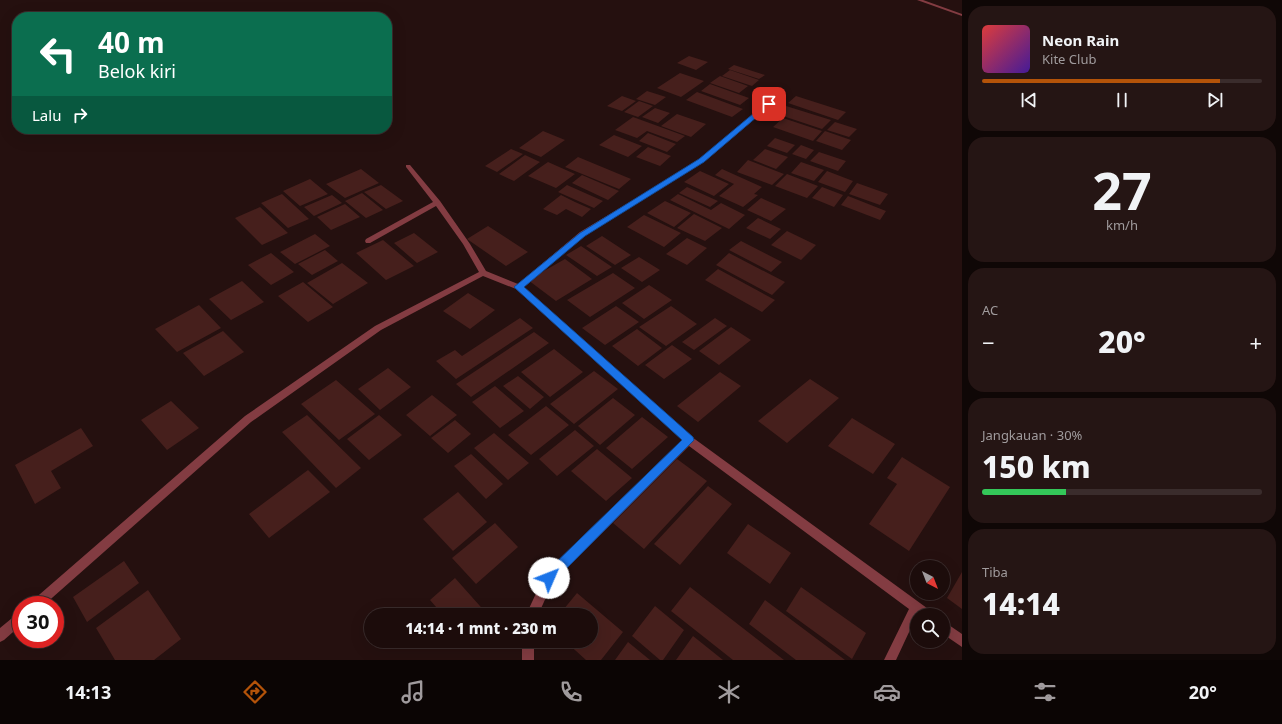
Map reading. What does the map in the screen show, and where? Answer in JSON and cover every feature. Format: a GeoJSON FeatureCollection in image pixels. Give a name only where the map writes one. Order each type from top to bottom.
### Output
{"type":"FeatureCollection","features":[{"type":"Feature","properties":{"kind":"street"},"geometry":{"type":"LineString","coordinates":[[919,0],[962,15]]}},
{"type":"Feature","properties":{"kind":"street"},"geometry":{"type":"LineString","coordinates":[[519,287],[582,234],[702,161],[780,95]]}},
{"type":"Feature","properties":{"kind":"street"},"geometry":{"type":"LineString","coordinates":[[408,166],[438,202],[468,245],[482,273],[519,287],[689,440],[916,607],[890,660]]}},
{"type":"Feature","properties":{"kind":"street"},"geometry":{"type":"LineString","coordinates":[[368,241],[438,202]]}},
{"type":"Feature","properties":{"kind":"street"},"geometry":{"type":"LineString","coordinates":[[46,596],[248,419],[378,328],[482,273]]}},
{"type":"Feature","properties":{"kind":"street"},"geometry":{"type":"LineString","coordinates":[[535,608],[549,578],[689,440]]}},
{"type":"Feature","properties":{"kind":"street"},"geometry":{"type":"LineString","coordinates":[[0,636],[12,626]]}},
{"type":"Feature","properties":{"kind":"street"},"geometry":{"type":"LineString","coordinates":[[950,632],[962,641]]}},
{"type":"Feature","properties":{"kind":"street"},"geometry":{"type":"LineString","coordinates":[[527,648],[526,657],[528,660]]}},
{"type":"Feature","properties":{"kind":"building"},"geometry":{"type":"Polygon","coordinates":[[[689,56],[708,62],[696,70],[677,63],[689,56]]]}},
{"type":"Feature","properties":{"kind":"building"},"geometry":{"type":"Polygon","coordinates":[[[734,65],[765,75],[759,79],[728,69],[734,65]]]}},
{"type":"Feature","properties":{"kind":"building"},"geometry":{"type":"Polygon","coordinates":[[[730,70],[759,80],[752,86],[722,76],[730,70]]]}},
{"type":"Feature","properties":{"kind":"building"},"geometry":{"type":"Polygon","coordinates":[[[680,73],[704,81],[681,97],[657,88],[680,73]]]}},
{"type":"Feature","properties":{"kind":"building"},"geometry":{"type":"Polygon","coordinates":[[[720,76],[748,86],[739,93],[710,83],[720,76]]]}},
{"type":"Feature","properties":{"kind":"building"},"geometry":{"type":"Polygon","coordinates":[[[710,84],[749,98],[740,105],[701,91],[710,84]]]}},
{"type":"Feature","properties":{"kind":"building"},"geometry":{"type":"Polygon","coordinates":[[[647,91],[666,97],[655,105],[636,99],[647,91]]]}},
{"type":"Feature","properties":{"kind":"building"},"geometry":{"type":"Polygon","coordinates":[[[697,92],[743,109],[732,117],[686,100],[697,92]]]}},
{"type":"Feature","properties":{"kind":"building"},"geometry":{"type":"Polygon","coordinates":[[[622,96],[636,101],[622,111],[607,106],[622,96]]]}},
{"type":"Feature","properties":{"kind":"building"},"geometry":{"type":"Polygon","coordinates":[[[796,96],[846,112],[838,120],[788,103],[796,96]]]}},
{"type":"Feature","properties":{"kind":"building"},"geometry":{"type":"Polygon","coordinates":[[[639,101],[653,106],[638,117],[624,112],[639,101]]]}},
{"type":"Feature","properties":{"kind":"building"},"geometry":{"type":"Polygon","coordinates":[[[786,106],[831,120],[822,129],[777,114],[786,106]]]}},
{"type":"Feature","properties":{"kind":"building"},"geometry":{"type":"Polygon","coordinates":[[[655,108],[670,113],[658,123],[642,117],[655,108]]]}},
{"type":"Feature","properties":{"kind":"building"},"geometry":{"type":"Polygon","coordinates":[[[677,114],[706,124],[691,137],[661,126],[677,114]]]}},
{"type":"Feature","properties":{"kind":"building"},"geometry":{"type":"Polygon","coordinates":[[[633,117],[685,136],[677,142],[647,131],[637,138],[615,130],[633,117]]]}},
{"type":"Feature","properties":{"kind":"building"},"geometry":{"type":"Polygon","coordinates":[[[783,118],[822,131],[813,141],[773,127],[783,118]]]}},
{"type":"Feature","properties":{"kind":"building"},"geometry":{"type":"Polygon","coordinates":[[[835,122],[857,129],[849,137],[827,130],[835,122]]]}},
{"type":"Feature","properties":{"kind":"building"},"geometry":{"type":"Polygon","coordinates":[[[543,131],[565,140],[541,157],[519,148],[543,131]]]}},
{"type":"Feature","properties":{"kind":"building"},"geometry":{"type":"Polygon","coordinates":[[[825,131],[851,140],[842,150],[816,141],[825,131]]]}},
{"type":"Feature","properties":{"kind":"building"},"geometry":{"type":"Polygon","coordinates":[[[648,133],[676,144],[667,152],[639,141],[648,133]]]}},
{"type":"Feature","properties":{"kind":"building"},"geometry":{"type":"Polygon","coordinates":[[[614,135],[642,146],[628,157],[599,145],[614,135]]]}},
{"type":"Feature","properties":{"kind":"building"},"geometry":{"type":"Polygon","coordinates":[[[775,138],[795,145],[787,153],[767,146],[775,138]]]}},
{"type":"Feature","properties":{"kind":"building"},"geometry":{"type":"Polygon","coordinates":[[[801,145],[814,150],[806,159],[792,154],[801,145]]]}},
{"type":"Feature","properties":{"kind":"building"},"geometry":{"type":"Polygon","coordinates":[[[648,147],[671,156],[660,166],[636,157],[648,147]]]}},
{"type":"Feature","properties":{"kind":"building"},"geometry":{"type":"Polygon","coordinates":[[[511,149],[523,154],[497,172],[485,166],[511,149]]]}},
{"type":"Feature","properties":{"kind":"building"},"geometry":{"type":"Polygon","coordinates":[[[765,149],[788,157],[776,169],[753,160],[765,149]]]}},
{"type":"Feature","properties":{"kind":"building"},"geometry":{"type":"Polygon","coordinates":[[[819,152],[846,161],[838,171],[810,161],[819,152]]]}},
{"type":"Feature","properties":{"kind":"building"},"geometry":{"type":"Polygon","coordinates":[[[525,155],[540,162],[514,181],[499,174],[525,155]]]}},
{"type":"Feature","properties":{"kind":"building"},"geometry":{"type":"Polygon","coordinates":[[[578,157],[631,179],[619,189],[565,167],[578,157]]]}},
{"type":"Feature","properties":{"kind":"building"},"geometry":{"type":"Polygon","coordinates":[[[748,160],[784,174],[772,185],[737,172],[748,160]]]}},
{"type":"Feature","properties":{"kind":"building"},"geometry":{"type":"Polygon","coordinates":[[[548,162],[575,174],[556,188],[528,176],[548,162]]]}},
{"type":"Feature","properties":{"kind":"building"},"geometry":{"type":"Polygon","coordinates":[[[801,162],[824,170],[814,181],[791,173],[801,162]]]}},
{"type":"Feature","properties":{"kind":"building"},"geometry":{"type":"Polygon","coordinates":[[[361,169],[379,183],[345,198],[326,184],[361,169]]]}},
{"type":"Feature","properties":{"kind":"building"},"geometry":{"type":"Polygon","coordinates":[[[722,169],[762,187],[754,194],[758,195],[743,207],[719,196],[734,184],[715,175],[722,169]]]}},
{"type":"Feature","properties":{"kind":"building"},"geometry":{"type":"Polygon","coordinates":[[[700,171],[729,184],[714,196],[684,182],[700,171]]]}},
{"type":"Feature","properties":{"kind":"building"},"geometry":{"type":"Polygon","coordinates":[[[827,171],[853,181],[845,192],[818,182],[827,171]]]}},
{"type":"Feature","properties":{"kind":"building"},"geometry":{"type":"Polygon","coordinates":[[[787,174],[818,186],[807,198],[775,186],[787,174]]]}},
{"type":"Feature","properties":{"kind":"building"},"geometry":{"type":"Polygon","coordinates":[[[582,175],[619,191],[608,200],[572,183],[582,175]]]}},
{"type":"Feature","properties":{"kind":"building"},"geometry":{"type":"Polygon","coordinates":[[[310,179],[328,194],[300,206],[283,191],[310,179]]]}},
{"type":"Feature","properties":{"kind":"building"},"geometry":{"type":"Polygon","coordinates":[[[857,183],[888,194],[880,205],[849,194],[857,183]]]}},
{"type":"Feature","properties":{"kind":"building"},"geometry":{"type":"Polygon","coordinates":[[[381,185],[403,201],[386,209],[364,192],[381,185]]]}},
{"type":"Feature","properties":{"kind":"building"},"geometry":{"type":"Polygon","coordinates":[[[567,185],[603,201],[594,208],[558,192],[567,185]]]}},
{"type":"Feature","properties":{"kind":"building"},"geometry":{"type":"Polygon","coordinates":[[[687,187],[718,201],[710,207],[679,193],[687,187]]]}},
{"type":"Feature","properties":{"kind":"building"},"geometry":{"type":"Polygon","coordinates":[[[822,187],[843,195],[834,207],[812,198],[822,187]]]}},
{"type":"Feature","properties":{"kind":"building"},"geometry":{"type":"Polygon","coordinates":[[[362,193],[383,210],[366,218],[345,201],[362,193]]]}},
{"type":"Feature","properties":{"kind":"building"},"geometry":{"type":"Polygon","coordinates":[[[282,194],[309,219],[288,228],[261,203],[282,194]]]}},
{"type":"Feature","properties":{"kind":"building"},"geometry":{"type":"Polygon","coordinates":[[[678,194],[711,210],[721,203],[745,215],[729,229],[670,200],[678,194]]]}},
{"type":"Feature","properties":{"kind":"building"},"geometry":{"type":"Polygon","coordinates":[[[332,195],[342,203],[314,216],[304,207],[332,195]]]}},
{"type":"Feature","properties":{"kind":"building"},"geometry":{"type":"Polygon","coordinates":[[[561,195],[591,209],[582,217],[566,209],[557,215],[543,209],[561,195]]]}},
{"type":"Feature","properties":{"kind":"building"},"geometry":{"type":"Polygon","coordinates":[[[848,196],[886,211],[880,220],[841,205],[848,196]]]}},
{"type":"Feature","properties":{"kind":"building"},"geometry":{"type":"Polygon","coordinates":[[[761,198],[786,209],[771,221],[747,210],[761,198]]]}},
{"type":"Feature","properties":{"kind":"building"},"geometry":{"type":"Polygon","coordinates":[[[665,201],[691,213],[674,227],[647,213],[665,201]]]}},
{"type":"Feature","properties":{"kind":"building"},"geometry":{"type":"Polygon","coordinates":[[[345,204],[360,217],[331,230],[317,217],[345,204]]]}},
{"type":"Feature","properties":{"kind":"building"},"geometry":{"type":"Polygon","coordinates":[[[260,207],[288,233],[262,245],[235,218],[260,207]]]}},
{"type":"Feature","properties":{"kind":"building"},"geometry":{"type":"Polygon","coordinates":[[[694,214],[722,228],[705,241],[677,228],[694,214]]]}},
{"type":"Feature","properties":{"kind":"building"},"geometry":{"type":"Polygon","coordinates":[[[644,215],[681,233],[664,247],[627,227],[644,215]]]}},
{"type":"Feature","properties":{"kind":"building"},"geometry":{"type":"Polygon","coordinates":[[[758,218],[781,229],[770,239],[746,228],[758,218]]]}},
{"type":"Feature","properties":{"kind":"building"},"geometry":{"type":"Polygon","coordinates":[[[488,226],[528,252],[506,266],[467,239],[488,226]]]}},
{"type":"Feature","properties":{"kind":"building"},"geometry":{"type":"Polygon","coordinates":[[[787,231],[816,245],[801,260],[771,245],[787,231]]]}},
{"type":"Feature","properties":{"kind":"building"},"geometry":{"type":"Polygon","coordinates":[[[414,233],[438,252],[417,263],[394,243],[414,233]]]}},
{"type":"Feature","properties":{"kind":"building"},"geometry":{"type":"Polygon","coordinates":[[[315,234],[330,246],[295,264],[280,252],[315,234]]]}},
{"type":"Feature","properties":{"kind":"building"},"geometry":{"type":"Polygon","coordinates":[[[602,236],[631,255],[615,265],[586,246],[602,236]]]}},
{"type":"Feature","properties":{"kind":"building"},"geometry":{"type":"Polygon","coordinates":[[[687,238],[707,248],[687,265],[666,254],[687,238]]]}},
{"type":"Feature","properties":{"kind":"building"},"geometry":{"type":"Polygon","coordinates":[[[383,240],[414,266],[386,280],[356,253],[383,240]]]}},
{"type":"Feature","properties":{"kind":"building"},"geometry":{"type":"Polygon","coordinates":[[[741,241],[782,262],[771,272],[729,250],[741,241]]]}},
{"type":"Feature","properties":{"kind":"building"},"geometry":{"type":"Polygon","coordinates":[[[581,246],[612,267],[597,276],[566,255],[581,246]]]}},
{"type":"Feature","properties":{"kind":"building"},"geometry":{"type":"Polygon","coordinates":[[[325,250],[338,261],[312,275],[298,264],[325,250]]]}},
{"type":"Feature","properties":{"kind":"building"},"geometry":{"type":"Polygon","coordinates":[[[271,253],[294,272],[271,285],[248,265],[271,253]]]}},
{"type":"Feature","properties":{"kind":"building"},"geometry":{"type":"Polygon","coordinates":[[[729,253],[785,282],[772,295],[716,265],[729,253]]]}},
{"type":"Feature","properties":{"kind":"building"},"geometry":{"type":"Polygon","coordinates":[[[639,257],[660,270],[642,282],[621,268],[639,257]]]}},
{"type":"Feature","properties":{"kind":"building"},"geometry":{"type":"Polygon","coordinates":[[[565,259],[592,279],[556,301],[528,280],[565,259]]]}},
{"type":"Feature","properties":{"kind":"building"},"geometry":{"type":"Polygon","coordinates":[[[342,263],[368,283],[333,304],[307,283],[342,263]]]}},
{"type":"Feature","properties":{"kind":"building"},"geometry":{"type":"Polygon","coordinates":[[[718,269],[775,300],[762,312],[705,280],[718,269]]]}},
{"type":"Feature","properties":{"kind":"building"},"geometry":{"type":"Polygon","coordinates":[[[613,273],[635,288],[590,317],[567,300],[613,273]]]}},
{"type":"Feature","properties":{"kind":"building"},"geometry":{"type":"Polygon","coordinates":[[[242,281],[264,302],[231,320],[209,299],[242,281]]]}},
{"type":"Feature","properties":{"kind":"building"},"geometry":{"type":"Polygon","coordinates":[[[303,282],[333,307],[308,322],[278,296],[303,282]]]}},
{"type":"Feature","properties":{"kind":"building"},"geometry":{"type":"Polygon","coordinates":[[[649,285],[672,300],[644,319],[622,303],[649,285]]]}},
{"type":"Feature","properties":{"kind":"building"},"geometry":{"type":"Polygon","coordinates":[[[468,293],[495,310],[470,329],[443,311],[468,293]]]}},
{"type":"Feature","properties":{"kind":"building"},"geometry":{"type":"Polygon","coordinates":[[[199,305],[221,328],[177,352],[155,329],[199,305]]]}},
{"type":"Feature","properties":{"kind":"building"},"geometry":{"type":"Polygon","coordinates":[[[616,306],[639,322],[605,345],[582,328],[616,306]]]}},
{"type":"Feature","properties":{"kind":"building"},"geometry":{"type":"Polygon","coordinates":[[[671,306],[697,324],[666,346],[639,327],[671,306]]]}},
{"type":"Feature","properties":{"kind":"building"},"geometry":{"type":"Polygon","coordinates":[[[520,318],[533,328],[456,379],[436,361],[455,350],[462,356],[520,318]]]}},
{"type":"Feature","properties":{"kind":"building"},"geometry":{"type":"Polygon","coordinates":[[[715,318],[727,326],[694,350],[682,342],[715,318]]]}},
{"type":"Feature","properties":{"kind":"building"},"geometry":{"type":"Polygon","coordinates":[[[731,327],[751,340],[719,365],[699,351],[731,327]]]}},
{"type":"Feature","properties":{"kind":"building"},"geometry":{"type":"Polygon","coordinates":[[[637,329],[662,348],[638,366],[612,346],[637,329]]]}},
{"type":"Feature","properties":{"kind":"building"},"geometry":{"type":"Polygon","coordinates":[[[223,331],[244,352],[204,376],[183,353],[223,331]]]}},
{"type":"Feature","properties":{"kind":"building"},"geometry":{"type":"Polygon","coordinates":[[[534,332],[549,343],[471,397],[456,384],[534,332]]]}},
{"type":"Feature","properties":{"kind":"building"},"geometry":{"type":"Polygon","coordinates":[[[672,345],[692,359],[664,379],[645,365],[672,345]]]}},
{"type":"Feature","properties":{"kind":"building"},"geometry":{"type":"Polygon","coordinates":[[[554,349],[583,372],[550,397],[521,372],[554,349]]]}},
{"type":"Feature","properties":{"kind":"building"},"geometry":{"type":"Polygon","coordinates":[[[388,368],[411,387],[380,410],[358,389],[388,368]]]}},
{"type":"Feature","properties":{"kind":"building"},"geometry":{"type":"Polygon","coordinates":[[[594,371],[618,389],[574,424],[550,404],[594,371]]]}},
{"type":"Feature","properties":{"kind":"building"},"geometry":{"type":"Polygon","coordinates":[[[720,372],[741,386],[698,422],[677,406],[720,372]]]}},
{"type":"Feature","properties":{"kind":"building"},"geometry":{"type":"Polygon","coordinates":[[[518,376],[544,397],[530,409],[503,386],[518,376]]]}},
{"type":"Feature","properties":{"kind":"building"},"geometry":{"type":"Polygon","coordinates":[[[810,379],[839,398],[787,443],[758,421],[810,379]]]}},
{"type":"Feature","properties":{"kind":"building"},"geometry":{"type":"Polygon","coordinates":[[[336,380],[375,414],[339,440],[301,404],[336,380]]]}},
{"type":"Feature","properties":{"kind":"building"},"geometry":{"type":"Polygon","coordinates":[[[495,386],[524,411],[500,428],[472,402],[495,386]]]}},
{"type":"Feature","properties":{"kind":"building"},"geometry":{"type":"Polygon","coordinates":[[[432,395],[457,415],[430,436],[406,415],[432,395]]]}},
{"type":"Feature","properties":{"kind":"building"},"geometry":{"type":"Polygon","coordinates":[[[613,398],[635,415],[600,445],[578,426],[613,398]]]}},
{"type":"Feature","properties":{"kind":"building"},"geometry":{"type":"Polygon","coordinates":[[[171,401],[199,428],[167,450],[141,420],[171,401]]]}},
{"type":"Feature","properties":{"kind":"building"},"geometry":{"type":"Polygon","coordinates":[[[546,406],[569,425],[531,455],[508,435],[546,406]]]}},
{"type":"Feature","properties":{"kind":"building"},"geometry":{"type":"Polygon","coordinates":[[[307,415],[361,468],[336,488],[282,432],[307,415]]]}},
{"type":"Feature","properties":{"kind":"building"},"geometry":{"type":"Polygon","coordinates":[[[379,415],[402,435],[369,460],[347,439],[379,415]]]}},
{"type":"Feature","properties":{"kind":"building"},"geometry":{"type":"Polygon","coordinates":[[[642,417],[668,437],[632,469],[606,448],[642,417]]]}},
{"type":"Feature","properties":{"kind":"building"},"geometry":{"type":"Polygon","coordinates":[[[852,418],[895,444],[873,474],[828,446],[852,418]]]}},
{"type":"Feature","properties":{"kind":"building"},"geometry":{"type":"Polygon","coordinates":[[[455,420],[471,434],[448,453],[431,438],[455,420]]]}},
{"type":"Feature","properties":{"kind":"building"},"geometry":{"type":"Polygon","coordinates":[[[81,428],[93,446],[51,471],[61,488],[35,504],[15,465],[81,428]]]}},
{"type":"Feature","properties":{"kind":"building"},"geometry":{"type":"Polygon","coordinates":[[[575,430],[594,446],[557,476],[539,459],[575,430]]]}},
{"type":"Feature","properties":{"kind":"building"},"geometry":{"type":"Polygon","coordinates":[[[494,433],[529,463],[508,480],[474,448],[494,433]]]}},
{"type":"Feature","properties":{"kind":"building"},"geometry":{"type":"Polygon","coordinates":[[[597,449],[632,478],[606,501],[571,471],[597,449]]]}},
{"type":"Feature","properties":{"kind":"building"},"geometry":{"type":"Polygon","coordinates":[[[471,454],[503,484],[486,499],[454,466],[471,454]]]}},
{"type":"Feature","properties":{"kind":"building"},"geometry":{"type":"Polygon","coordinates":[[[902,457],[950,487],[909,551],[869,524],[897,484],[887,478],[902,457]]]}},
{"type":"Feature","properties":{"kind":"building"},"geometry":{"type":"Polygon","coordinates":[[[677,459],[707,481],[644,549],[613,523],[677,459]]]}},
{"type":"Feature","properties":{"kind":"building"},"geometry":{"type":"Polygon","coordinates":[[[308,470],[330,492],[269,538],[249,514],[308,470]]]}},
{"type":"Feature","properties":{"kind":"building"},"geometry":{"type":"Polygon","coordinates":[[[708,486],[732,504],[680,565],[654,544],[708,486]]]}},
{"type":"Feature","properties":{"kind":"building"},"geometry":{"type":"Polygon","coordinates":[[[458,492],[487,522],[453,551],[423,519],[458,492]]]}},
{"type":"Feature","properties":{"kind":"building"},"geometry":{"type":"Polygon","coordinates":[[[495,523],[518,547],[476,584],[452,558],[495,523]]]}},
{"type":"Feature","properties":{"kind":"building"},"geometry":{"type":"Polygon","coordinates":[[[748,524],[791,553],[770,584],[727,553],[748,524]]]}},
{"type":"Feature","properties":{"kind":"building"},"geometry":{"type":"Polygon","coordinates":[[[124,561],[139,583],[87,622],[73,597],[124,561]]]}},
{"type":"Feature","properties":{"kind":"building"},"geometry":{"type":"Polygon","coordinates":[[[962,572],[962,609],[950,600],[950,593],[962,572]]]}},
{"type":"Feature","properties":{"kind":"building"},"geometry":{"type":"Polygon","coordinates":[[[455,578],[482,608],[437,608],[430,600],[455,578]]]}},
{"type":"Feature","properties":{"kind":"building"},"geometry":{"type":"Polygon","coordinates":[[[690,587],[784,660],[733,660],[671,611],[690,587]]]}},
{"type":"Feature","properties":{"kind":"building"},"geometry":{"type":"Polygon","coordinates":[[[801,587],[866,633],[852,659],[786,611],[801,587]]]}},
{"type":"Feature","properties":{"kind":"building"},"geometry":{"type":"Polygon","coordinates":[[[148,590],[181,639],[154,660],[115,660],[96,628],[148,590]]]}},
{"type":"Feature","properties":{"kind":"building"},"geometry":{"type":"Polygon","coordinates":[[[577,593],[595,608],[565,608],[577,593]]]}},
{"type":"Feature","properties":{"kind":"building"},"geometry":{"type":"Polygon","coordinates":[[[765,600],[845,660],[796,660],[749,624],[765,600]]]}},
{"type":"Feature","properties":{"kind":"building"},"geometry":{"type":"Polygon","coordinates":[[[655,606],[684,630],[663,660],[660,660],[632,636],[655,606]]]}},
{"type":"Feature","properties":{"kind":"building"},"geometry":{"type":"Polygon","coordinates":[[[598,611],[623,632],[601,660],[586,660],[573,648],[598,648],[598,611]]]}},
{"type":"Feature","properties":{"kind":"building"},"geometry":{"type":"Polygon","coordinates":[[[693,636],[723,660],[676,660],[693,636]]]}},
{"type":"Feature","properties":{"kind":"building"},"geometry":{"type":"Polygon","coordinates":[[[628,642],[650,660],[615,660],[628,642]]]}},
{"type":"Feature","properties":{"kind":"route"},"geometry":{"type":"LineString","coordinates":[[549,578],[689,440],[519,287],[582,234],[702,161],[769,104]]}}]}
